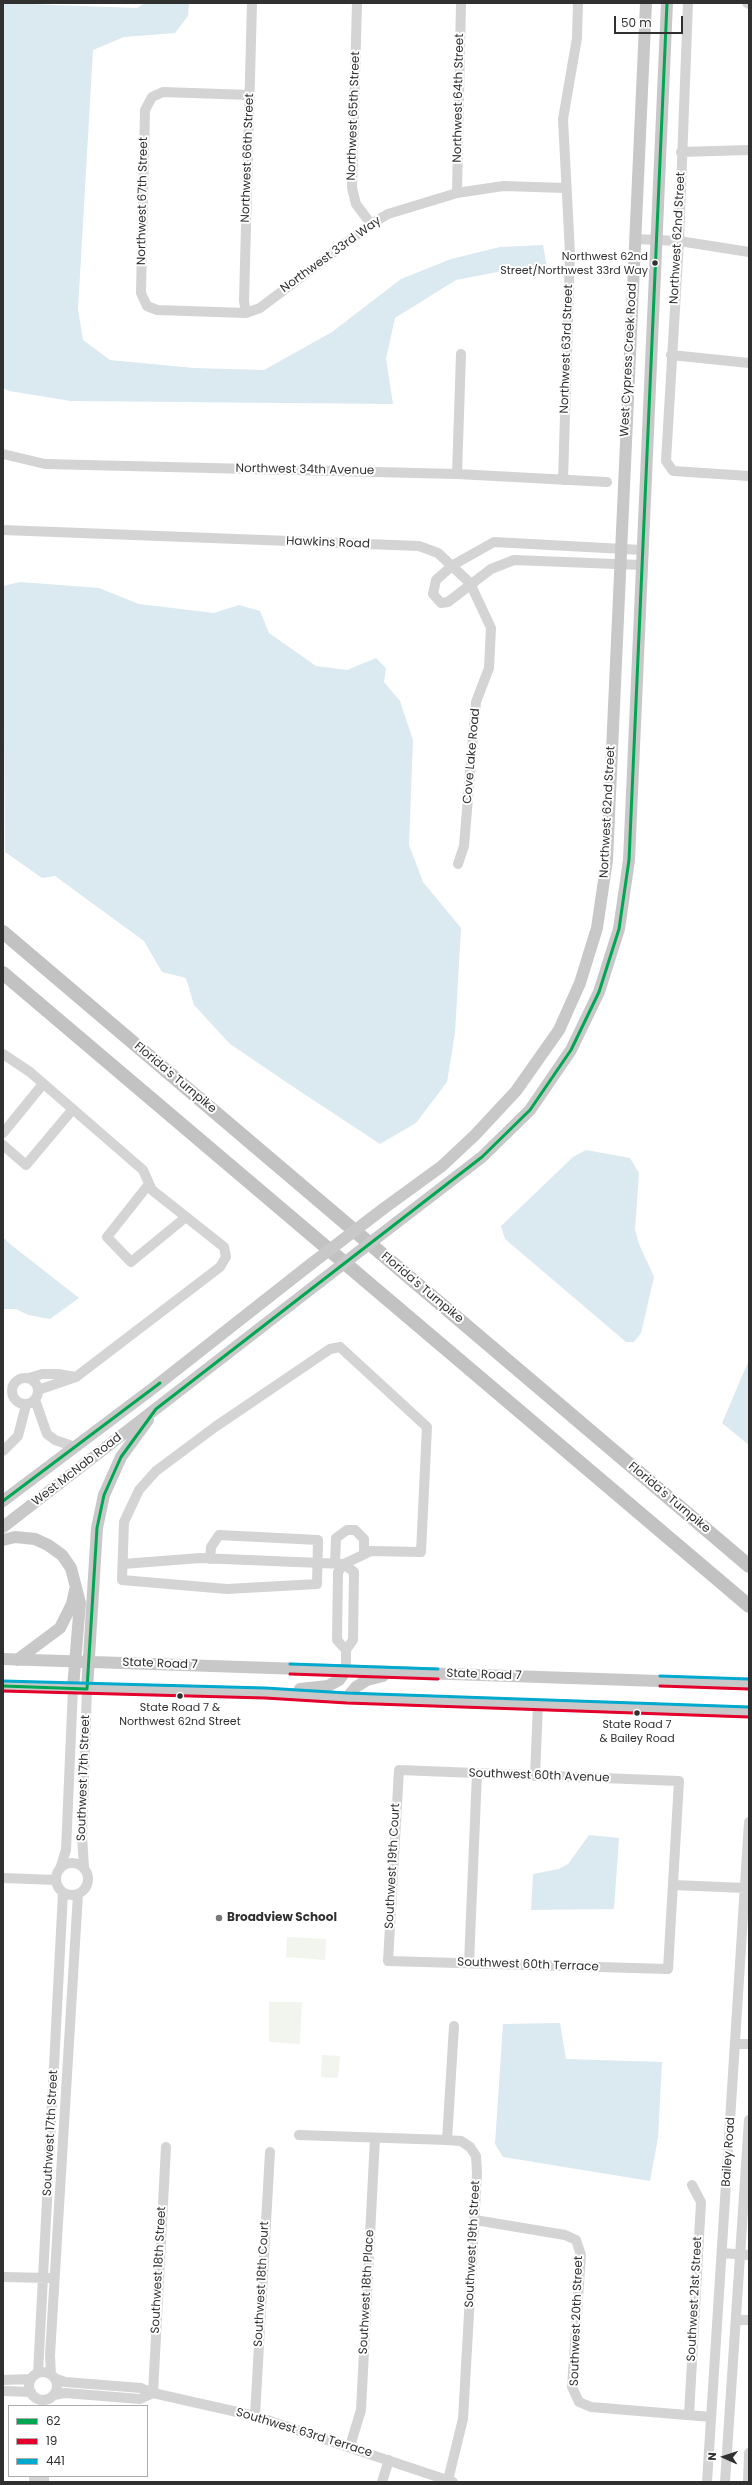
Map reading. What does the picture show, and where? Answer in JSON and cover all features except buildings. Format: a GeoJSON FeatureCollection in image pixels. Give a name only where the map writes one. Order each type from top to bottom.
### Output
{"type":"FeatureCollection","features":[{"type":"Feature","properties":{"kind":"highway","name":"Florida's Turnpike"},"geometry":{"type":"LineString","coordinates":[[3,932],[749,1566]]}},
{"type":"Feature","properties":{"kind":"highway"},"geometry":{"type":"LineString","coordinates":[[3,973],[749,1606]]}},
{"type":"Feature","properties":{"kind":"main road","name":"West Cypress Creek Road"},"geometry":{"type":"LineString","coordinates":[[620,549],[646,3]]}},
{"type":"Feature","properties":{"kind":"main road","name":"West Cypress Creek Road"},"geometry":{"type":"LineString","coordinates":[[642,550],[667,3]]}},
{"type":"Feature","properties":{"kind":"main road","name":"Northwest 62nd Street"},"geometry":{"type":"LineString","coordinates":[[311,1264],[442,1166],[475,1135],[516,1091],[559,1030],[580,983],[597,928],[607,860],[620,549]]}},
{"type":"Feature","properties":{"kind":"main road","name":"Northwest 62nd Street"},"geometry":{"type":"LineString","coordinates":[[321,1281],[482,1157],[530,1110],[571,1050],[599,992],[619,929],[629,860],[642,550]]}},
{"type":"Feature","properties":{"kind":"main road","name":"West McNab Road"},"geometry":{"type":"LineString","coordinates":[[3,1501],[311,1264]]}},
{"type":"Feature","properties":{"kind":"main road","name":"West McNab Road"},"geometry":{"type":"LineString","coordinates":[[3,1527],[321,1281]]}},
{"type":"Feature","properties":{"kind":"main road"},"geometry":{"type":"LineString","coordinates":[[87,1689],[97,1528],[104,1495],[121,1457],[156,1409]]}},
{"type":"Feature","properties":{"kind":"main road"},"geometry":{"type":"LineString","coordinates":[[3,1540],[15,1537],[35,1539],[48,1545],[62,1555],[71,1568],[80,1603],[73,1688]]}},
{"type":"Feature","properties":{"kind":"main road"},"geometry":{"type":"LineString","coordinates":[[17,1660],[60,1628],[72,1604],[76,1583]]}},
{"type":"Feature","properties":{"kind":"main road","name":"State Road 7"},"geometry":{"type":"LineString","coordinates":[[3,1659],[749,1684]]}},
{"type":"Feature","properties":{"kind":"main road"},"geometry":{"type":"LineString","coordinates":[[265,1693],[328,1686],[339,1680],[346,1670]]}},
{"type":"Feature","properties":{"kind":"main road"},"geometry":{"type":"LineString","coordinates":[[347,1698],[356,1687],[367,1680],[400,1672]]}},
{"type":"Feature","properties":{"kind":"main road"},"geometry":{"type":"LineString","coordinates":[[3,1686],[265,1693],[347,1698],[749,1712]]}},
{"type":"Feature","properties":{"kind":"street","name":"Northwest 66th Street"},"geometry":{"type":"LineString","coordinates":[[246,313],[244,300],[252,3]]}},
{"type":"Feature","properties":{"kind":"street","name":"Northwest 65th Street"},"geometry":{"type":"LineString","coordinates":[[357,3],[352,188],[356,204],[372,224]]}},
{"type":"Feature","properties":{"kind":"street","name":"Northwest 64th Street"},"geometry":{"type":"LineString","coordinates":[[457,193],[461,3]]}},
{"type":"Feature","properties":{"kind":"street","name":"Northwest 63rd Street"},"geometry":{"type":"LineString","coordinates":[[563,480],[570,253],[565,188],[563,119],[577,38],[578,3]]}},
{"type":"Feature","properties":{"kind":"street","name":"Northwest 62nd Street"},"geometry":{"type":"LineString","coordinates":[[688,3],[681,152],[679,241],[671,355],[666,461],[673,471],[749,476]]}},
{"type":"Feature","properties":{"kind":"street","name":"Northwest 67th Street"},"geometry":{"type":"LineString","coordinates":[[147,306],[141,294],[145,110],[152,96],[163,92],[250,95]]}},
{"type":"Feature","properties":{"kind":"street"},"geometry":{"type":"LineString","coordinates":[[681,152],[749,150]]}},
{"type":"Feature","properties":{"kind":"street","name":"Northwest 33rd Way"},"geometry":{"type":"LineString","coordinates":[[147,306],[157,310],[246,313],[260,308],[372,224],[388,214],[457,193],[503,186],[565,188]]}},
{"type":"Feature","properties":{"kind":"street"},"geometry":{"type":"LineString","coordinates":[[635,240],[679,241],[749,252]]}},
{"type":"Feature","properties":{"kind":"street"},"geometry":{"type":"LineString","coordinates":[[457,474],[461,354]]}},
{"type":"Feature","properties":{"kind":"street"},"geometry":{"type":"LineString","coordinates":[[671,355],[749,363]]}},
{"type":"Feature","properties":{"kind":"street","name":"Northwest 34th Avenue"},"geometry":{"type":"LineString","coordinates":[[3,454],[45,464],[457,474],[607,482]]}},
{"type":"Feature","properties":{"kind":"street","name":"Hawkins Road"},"geometry":{"type":"LineString","coordinates":[[3,530],[419,546],[438,553],[453,565]]}},
{"type":"Feature","properties":{"kind":"street"},"geometry":{"type":"LineString","coordinates":[[641,565],[514,560],[491,569],[470,583],[457,597],[448,602],[441,602],[436,599],[433,594],[436,580],[453,565],[494,542],[642,550]]}},
{"type":"Feature","properties":{"kind":"street","name":"Cove Lake Road"},"geometry":{"type":"LineString","coordinates":[[453,565],[470,583],[491,628],[489,668],[476,702],[464,846],[458,864]]}},
{"type":"Feature","properties":{"kind":"street"},"geometry":{"type":"LineString","coordinates":[[3,1054],[43,1084],[143,1170],[152,1190],[224,1247],[226,1257],[220,1267],[76,1377],[33,1398],[18,1403],[7,1392],[17,1380],[42,1374],[58,1374],[76,1377]]}},
{"type":"Feature","properties":{"kind":"street"},"geometry":{"type":"LineString","coordinates":[[3,1133],[43,1084]]}},
{"type":"Feature","properties":{"kind":"street"},"geometry":{"type":"LineString","coordinates":[[3,1145],[26,1165],[73,1109]]}},
{"type":"Feature","properties":{"kind":"street"},"geometry":{"type":"LineString","coordinates":[[149,1184],[108,1237],[131,1262],[186,1217]]}},
{"type":"Feature","properties":{"kind":"street"},"geometry":{"type":"LineString","coordinates":[[123,1564],[210,1559],[317,1563],[339,1563],[379,1550],[422,1552],[427,1427],[340,1347],[330,1349],[228,1418],[156,1471],[139,1490],[124,1522],[122,1580],[227,1589],[317,1584],[317,1563],[318,1540],[219,1535],[211,1547],[210,1559]]}},
{"type":"Feature","properties":{"kind":"street","name":"West McNab Road"},"geometry":{"type":"LineString","coordinates":[[29,1378],[36,1383],[33,1398],[47,1434],[54,1440],[75,1447]]}},
{"type":"Feature","properties":{"kind":"street"},"geometry":{"type":"LineString","coordinates":[[3,1451],[18,1436],[33,1398]]}},
{"type":"Feature","properties":{"kind":"street"},"geometry":{"type":"LineString","coordinates":[[346,1650],[337,1640],[339,1563],[336,1538],[347,1530],[355,1530],[364,1540],[364,1554]]}},
{"type":"Feature","properties":{"kind":"street"},"geometry":{"type":"LineString","coordinates":[[339,1563],[354,1572],[353,1640],[346,1650],[346,1670]]}},
{"type":"Feature","properties":{"kind":"street"},"geometry":{"type":"LineString","coordinates":[[338,1588],[354,1588]]}},
{"type":"Feature","properties":{"kind":"street","name":"Southwest 17th Street"},"geometry":{"type":"LineString","coordinates":[[61,1866],[66,1850],[73,1688]]}},
{"type":"Feature","properties":{"kind":"street","name":"Southwest 17th Street"},"geometry":{"type":"LineString","coordinates":[[84,1867],[82,1836],[83,1766],[87,1689]]}},
{"type":"Feature","properties":{"kind":"street"},"geometry":{"type":"LineString","coordinates":[[535,1776],[538,1704]]}},
{"type":"Feature","properties":{"kind":"street"},"geometry":{"type":"LineString","coordinates":[[69,1760],[83,1766]]}},
{"type":"Feature","properties":{"kind":"street","name":"Southwest 60th Avenue"},"geometry":{"type":"LineString","coordinates":[[399,1770],[679,1781],[673,1885]]}},
{"type":"Feature","properties":{"kind":"street","name":"Southwest 19th Court"},"geometry":{"type":"LineString","coordinates":[[388,1961],[399,1770]]}},
{"type":"Feature","properties":{"kind":"street"},"geometry":{"type":"LineString","coordinates":[[469,1964],[477,1773]]}},
{"type":"Feature","properties":{"kind":"street","name":"Bailey Road"},"geometry":{"type":"LineString","coordinates":[[707,2482],[736,2044],[745,1963],[745,1888],[749,1822]]}},
{"type":"Feature","properties":{"kind":"street"},"geometry":{"type":"LineString","coordinates":[[70,1862],[84,1867],[88,1881],[83,1891],[78,1894],[63,1892],[56,1880],[57,1872],[61,1866],[70,1862]]}},
{"type":"Feature","properties":{"kind":"street"},"geometry":{"type":"LineString","coordinates":[[3,1878],[56,1880]]}},
{"type":"Feature","properties":{"kind":"street"},"geometry":{"type":"LineString","coordinates":[[673,1885],[745,1888]]}},
{"type":"Feature","properties":{"kind":"street","name":"Southwest 60th Terrace"},"geometry":{"type":"LineString","coordinates":[[388,1961],[668,1969],[673,1885]]}},
{"type":"Feature","properties":{"kind":"street","name":"Southwest 17th Street"},"geometry":{"type":"LineString","coordinates":[[35,2376],[44,2278],[63,1892]]}},
{"type":"Feature","properties":{"kind":"street","name":"Southwest 17th Street"},"geometry":{"type":"LineString","coordinates":[[53,2376],[50,2355],[78,1894]]}},
{"type":"Feature","properties":{"kind":"street"},"geometry":{"type":"LineString","coordinates":[[447,2140],[454,2026]]}},
{"type":"Feature","properties":{"kind":"street"},"geometry":{"type":"LineString","coordinates":[[736,2044],[749,2044]]}},
{"type":"Feature","properties":{"kind":"street","name":"Bailey Road"},"geometry":{"type":"LineString","coordinates":[[725,2482],[736,2320],[745,2254],[749,2120]]}},
{"type":"Feature","properties":{"kind":"street"},"geometry":{"type":"LineString","coordinates":[[51,2128],[64,2128]]}},
{"type":"Feature","properties":{"kind":"street","name":"Southwest 19th Street"},"geometry":{"type":"LineString","coordinates":[[298,2136],[461,2141],[470,2147],[476,2156],[475,2220],[463,2419],[450,2481]]}},
{"type":"Feature","properties":{"kind":"street","name":"Southwest 18th Place"},"geometry":{"type":"LineString","coordinates":[[350,2446],[360,2410],[375,2138]]}},
{"type":"Feature","properties":{"kind":"street","name":"Southwest 18th Street"},"geometry":{"type":"LineString","coordinates":[[153,2394],[166,2147]]}},
{"type":"Feature","properties":{"kind":"street","name":"Southwest 18th Court"},"geometry":{"type":"LineString","coordinates":[[255,2416],[270,2152]]}},
{"type":"Feature","properties":{"kind":"street","name":"Southwest 21st Street"},"geometry":{"type":"LineString","coordinates":[[689,2415],[700,2202],[692,2185]]}},
{"type":"Feature","properties":{"kind":"street","name":"Southwest 20th Street"},"geometry":{"type":"LineString","coordinates":[[475,2220],[565,2235],[576,2240],[581,2255],[572,2387],[579,2402],[591,2407],[689,2415]]}},
{"type":"Feature","properties":{"kind":"street"},"geometry":{"type":"LineString","coordinates":[[722,2253],[745,2254]]}},
{"type":"Feature","properties":{"kind":"street"},"geometry":{"type":"LineString","coordinates":[[3,2277],[55,2278]]}},
{"type":"Feature","properties":{"kind":"street"},"geometry":{"type":"LineString","coordinates":[[736,2320],[749,2320]]}},
{"type":"Feature","properties":{"kind":"street"},"geometry":{"type":"LineString","coordinates":[[35,2376],[32,2394],[37,2405]]}},
{"type":"Feature","properties":{"kind":"street"},"geometry":{"type":"LineString","coordinates":[[3,2380],[35,2376],[53,2376],[57,2386],[51,2399],[42,2400],[32,2394],[3,2391]]}},
{"type":"Feature","properties":{"kind":"street","name":"Southwest 63rd Terrace"},"geometry":{"type":"LineString","coordinates":[[53,2376],[65,2382],[142,2388],[153,2394],[255,2416],[350,2446],[450,2481]]}},
{"type":"Feature","properties":{"kind":"street","name":"Southwest 63rd Terrace"},"geometry":{"type":"LineString","coordinates":[[51,2399],[65,2393],[140,2399],[153,2394]]}},
{"type":"Feature","properties":{"kind":"street"},"geometry":{"type":"LineString","coordinates":[[689,2415],[711,2417]]}},
{"type":"Feature","properties":{"kind":"street"},"geometry":{"type":"LineString","coordinates":[[748,2482],[749,2454]]}},
{"type":"Feature","properties":{"kind":"street"},"geometry":{"type":"LineString","coordinates":[[382,2482],[389,2460]]}},
{"type":"Feature","properties":{"kind":"shaded area"},"geometry":{"type":"Polygon","coordinates":[[[3,3],[137,8],[145,3],[189,3],[188,16],[175,33],[124,37],[93,50],[78,309],[83,340],[110,360],[194,368],[264,370],[332,332],[401,279],[451,259],[500,247],[543,245],[547,268],[518,268],[456,280],[395,318],[386,359],[393,404],[71,401],[9,391],[3,388],[3,3]]]}},
{"type":"Feature","properties":{"kind":"shaded area"},"geometry":{"type":"Polygon","coordinates":[[[20,582],[99,588],[139,604],[214,613],[239,605],[260,611],[269,633],[316,666],[347,670],[376,658],[386,668],[384,682],[400,701],[413,740],[409,845],[423,882],[461,928],[455,1033],[447,1082],[416,1123],[380,1144],[295,1088],[230,1044],[194,1005],[186,978],[162,972],[144,941],[55,876],[42,878],[5,852],[3,586],[20,582]]]}},
{"type":"Feature","properties":{"kind":"shaded area"},"geometry":{"type":"Polygon","coordinates":[[[586,1150],[630,1158],[639,1173],[635,1229],[639,1244],[654,1277],[641,1333],[634,1342],[626,1342],[505,1239],[501,1226],[573,1157],[586,1150]]]}},
{"type":"Feature","properties":{"kind":"shaded area"},"geometry":{"type":"Polygon","coordinates":[[[3,1237],[79,1298],[50,1319],[28,1315],[16,1309],[3,1309],[3,1237]]]}},
{"type":"Feature","properties":{"kind":"shaded area"},"geometry":{"type":"Polygon","coordinates":[[[749,1360],[749,1445],[722,1423],[749,1360]]]}},
{"type":"Feature","properties":{"kind":"shaded area"},"geometry":{"type":"Polygon","coordinates":[[[589,1835],[619,1838],[614,1909],[531,1910],[533,1874],[559,1869],[568,1864],[589,1835]]]}},
{"type":"Feature","properties":{"kind":"shaded area"},"geometry":{"type":"Polygon","coordinates":[[[287,1937],[326,1939],[325,1960],[286,1957],[287,1937]]]}},
{"type":"Feature","properties":{"kind":"shaded area"},"geometry":{"type":"Polygon","coordinates":[[[269,2002],[302,2002],[300,2044],[269,2042],[269,2002]]]}},
{"type":"Feature","properties":{"kind":"shaded area"},"geometry":{"type":"Polygon","coordinates":[[[560,2023],[566,2059],[662,2062],[658,2138],[650,2181],[503,2157],[495,2144],[503,2024],[560,2023]]]}},
{"type":"Feature","properties":{"kind":"shaded area"},"geometry":{"type":"Polygon","coordinates":[[[322,2055],[340,2056],[338,2078],[321,2077],[322,2055]]]}},
{"type":"Feature","properties":{"kind":"transit line","name":"62"},"geometry":{"type":"LineString","coordinates":[[3,1686],[87,1689],[97,1528],[104,1495],[121,1457],[156,1409],[482,1157],[530,1110],[571,1050],[599,992],[619,929],[629,860],[667,3]]}},
{"type":"Feature","properties":{"kind":"transit line","name":"62"},"geometry":{"type":"LineString","coordinates":[[3,1501],[160,1383]]}},
{"type":"Feature","properties":{"kind":"transit line","name":"441"},"geometry":{"type":"LineString","coordinates":[[290,1664],[438,1669]]}},
{"type":"Feature","properties":{"kind":"transit line","name":"19"},"geometry":{"type":"LineString","coordinates":[[290,1674],[438,1679]]}},
{"type":"Feature","properties":{"kind":"transit line","name":"441"},"geometry":{"type":"LineString","coordinates":[[660,1676],[749,1679]]}},
{"type":"Feature","properties":{"kind":"transit line","name":"441"},"geometry":{"type":"LineString","coordinates":[[3,1681],[265,1688],[347,1693],[749,1707]]}},
{"type":"Feature","properties":{"kind":"transit line","name":"19"},"geometry":{"type":"LineString","coordinates":[[660,1686],[749,1689]]}},
{"type":"Feature","properties":{"kind":"transit line","name":"19"},"geometry":{"type":"LineString","coordinates":[[3,1691],[265,1698],[347,1703],[749,1717]]}},
{"type":"Feature","properties":{"kind":"place","name":"Northwest 62nd Street/Northwest 33rd Way"},"geometry":{"type":"Point","coordinates":[655,263]}},
{"type":"Feature","properties":{"kind":"place","name":"State Road 7 & Northwest 62nd Street"},"geometry":{"type":"Point","coordinates":[180,1696]}},
{"type":"Feature","properties":{"kind":"place","name":"State Road 7 & Bailey Road"},"geometry":{"type":"Point","coordinates":[637,1713]}},
{"type":"Feature","properties":{"kind":"place","name":"Broadview School"},"geometry":{"type":"Point","coordinates":[219,1918]}}]}
